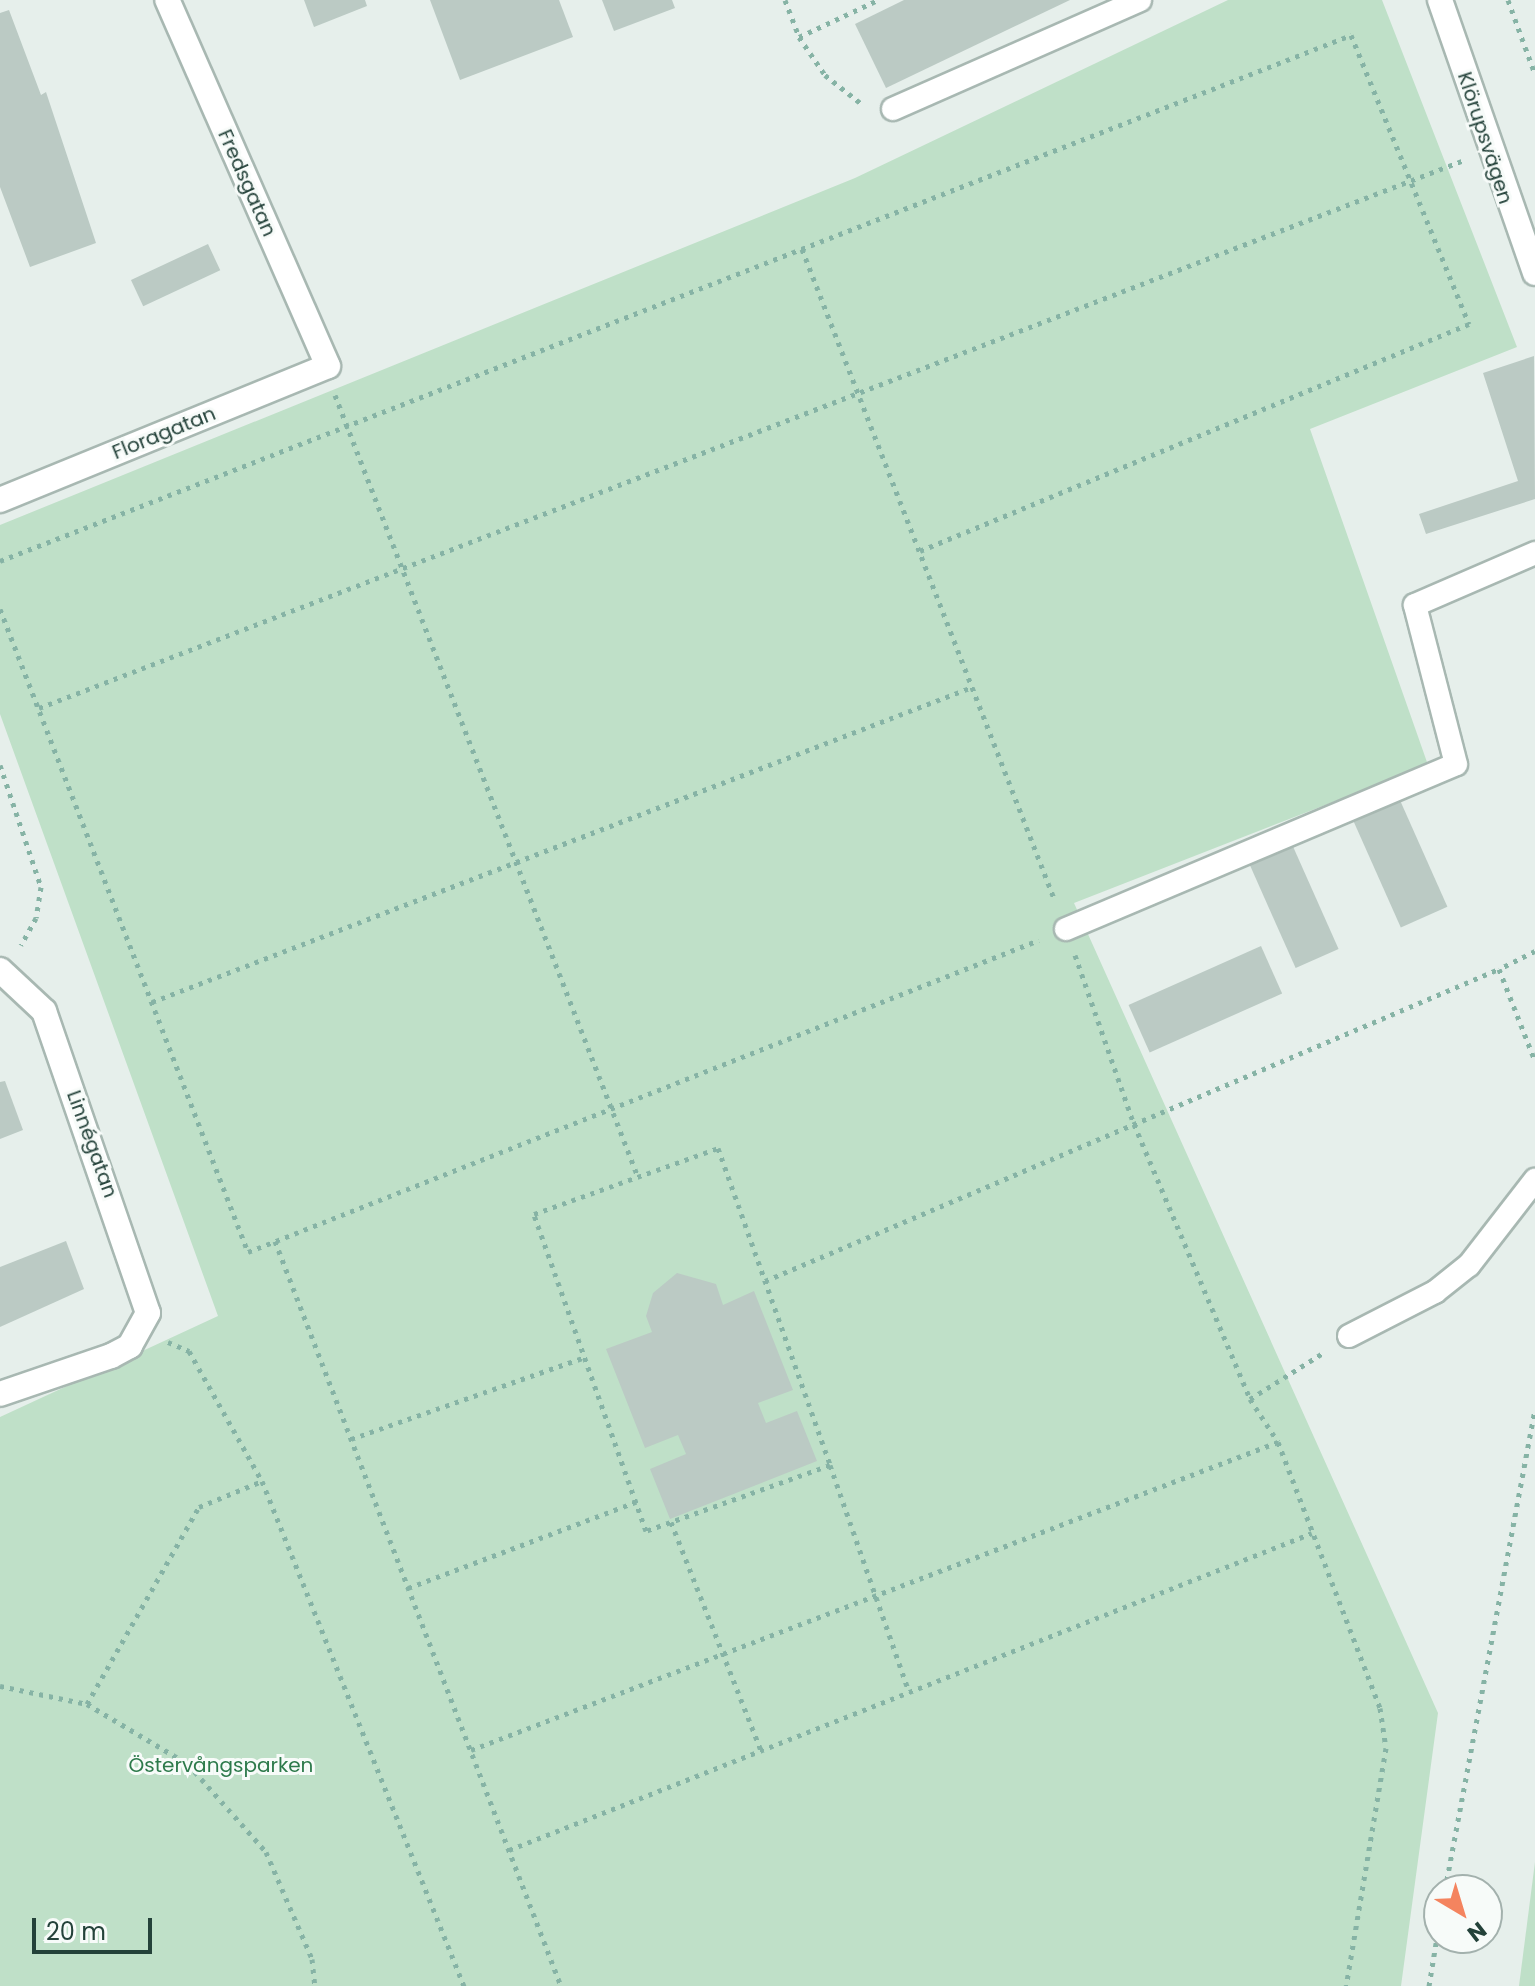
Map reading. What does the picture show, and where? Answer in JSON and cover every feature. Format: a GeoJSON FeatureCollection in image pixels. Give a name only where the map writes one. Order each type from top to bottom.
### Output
{"type":"FeatureCollection","features":[{"type":"Feature","properties":{"kind":"street","name":"Fredsgatan"},"geometry":{"type":"LineString","coordinates":[[167,0],[328,366]]}},
{"type":"Feature","properties":{"kind":"street","name":"Klörupsvägen"},"geometry":{"type":"LineString","coordinates":[[1440,0],[1488,151],[1535,273]]}},
{"type":"Feature","properties":{"kind":"street","name":"Floragatan"},"geometry":{"type":"LineString","coordinates":[[0,500],[328,366]]}},
{"type":"Feature","properties":{"kind":"street","name":"Linnégatan"},"geometry":{"type":"LineString","coordinates":[[3,970],[44,1011],[145,1294],[143,1331]]}},
{"type":"Feature","properties":{"kind":"street"},"geometry":{"type":"LineString","coordinates":[[0,1394],[111,1356],[143,1331]]}},
{"type":"Feature","properties":{"kind":"lane"},"geometry":{"type":"LineString","coordinates":[[893,109],[1140,0]]}},
{"type":"Feature","properties":{"kind":"lane"},"geometry":{"type":"LineString","coordinates":[[1066,929],[1456,764],[1415,605],[1535,553]]}},
{"type":"Feature","properties":{"kind":"lane"},"geometry":{"type":"LineString","coordinates":[[1349,1336],[1435,1292],[1469,1265],[1535,1180]]}},
{"type":"Feature","properties":{"kind":"path"},"geometry":{"type":"LineString","coordinates":[[785,0],[799,37],[825,75],[860,105],[893,109]]}},
{"type":"Feature","properties":{"kind":"path"},"geometry":{"type":"LineString","coordinates":[[799,37],[878,0]]}},
{"type":"Feature","properties":{"kind":"path"},"geometry":{"type":"LineString","coordinates":[[1508,0],[1535,74]]}},
{"type":"Feature","properties":{"kind":"path"},"geometry":{"type":"LineString","coordinates":[[0,561],[1351,35],[1469,324],[920,551]]}},
{"type":"Feature","properties":{"kind":"path"},"geometry":{"type":"LineString","coordinates":[[39,708],[1488,151]]}},
{"type":"Feature","properties":{"kind":"path"},"geometry":{"type":"LineString","coordinates":[[802,249],[1066,929],[1134,1124],[1250,1399],[1278,1442],[1380,1708],[1386,1748],[1346,1986]]}},
{"type":"Feature","properties":{"kind":"path"},"geometry":{"type":"LineString","coordinates":[[328,366],[343,428],[638,1177]]}},
{"type":"Feature","properties":{"kind":"path"},"geometry":{"type":"LineString","coordinates":[[0,609],[248,1252],[1066,929]]}},
{"type":"Feature","properties":{"kind":"path"},"geometry":{"type":"LineString","coordinates":[[152,1002],[972,687]]}},
{"type":"Feature","properties":{"kind":"path"},"geometry":{"type":"LineString","coordinates":[[0,765],[41,887],[36,918],[3,970]]}},
{"type":"Feature","properties":{"kind":"path"},"geometry":{"type":"LineString","coordinates":[[765,1281],[1535,951]]}},
{"type":"Feature","properties":{"kind":"path"},"geometry":{"type":"LineString","coordinates":[[1499,969],[1535,1061]]}},
{"type":"Feature","properties":{"kind":"path"},"geometry":{"type":"LineString","coordinates":[[830,1465],[646,1531],[534,1214],[718,1148],[876,1595],[909,1692]]}},
{"type":"Feature","properties":{"kind":"path"},"geometry":{"type":"LineString","coordinates":[[275,1241],[561,1986]]}},
{"type":"Feature","properties":{"kind":"path"},"geometry":{"type":"LineString","coordinates":[[143,1331],[189,1351],[262,1481],[464,1986]]}},
{"type":"Feature","properties":{"kind":"path"},"geometry":{"type":"LineString","coordinates":[[1250,1399],[1349,1336]]}},
{"type":"Feature","properties":{"kind":"path"},"geometry":{"type":"LineString","coordinates":[[351,1439],[585,1357]]}},
{"type":"Feature","properties":{"kind":"path"},"geometry":{"type":"LineString","coordinates":[[1448,1874],[1535,1411]]}},
{"type":"Feature","properties":{"kind":"path"},"geometry":{"type":"LineString","coordinates":[[471,1750],[1278,1442]]}},
{"type":"Feature","properties":{"kind":"path"},"geometry":{"type":"LineString","coordinates":[[87,1704],[199,1507],[262,1481]]}},
{"type":"Feature","properties":{"kind":"path"},"geometry":{"type":"LineString","coordinates":[[408,1588],[636,1502]]}},
{"type":"Feature","properties":{"kind":"path"},"geometry":{"type":"LineString","coordinates":[[671,1522],[761,1750]]}},
{"type":"Feature","properties":{"kind":"path"},"geometry":{"type":"LineString","coordinates":[[509,1850],[1312,1533]]}},
{"type":"Feature","properties":{"kind":"path"},"geometry":{"type":"LineString","coordinates":[[0,1686],[87,1704],[188,1764],[266,1852],[312,1959],[315,1986]]}},
{"type":"Feature","properties":{"kind":"path"},"geometry":{"type":"LineString","coordinates":[[1429,1986],[1434,1954]]}},
{"type":"Feature","properties":{"kind":"green space","name":"Östervångsparken"},"geometry":{"type":"Polygon","coordinates":[[[1228,0],[1382,0],[1517,347],[1310,429],[1428,765],[1074,903],[1438,1713],[1401,1986],[0,1986],[0,1417],[218,1316],[0,714],[0,525],[855,178],[1228,0]]]}},
{"type":"Feature","properties":{"kind":"green space"},"geometry":{"type":"Polygon","coordinates":[[[1535,1862],[1535,1986],[1519,1986],[1535,1862]]]}},
{"type":"Feature","properties":{"kind":"building"},"geometry":{"type":"Polygon","coordinates":[[[304,0],[365,0],[367,6],[314,27],[304,0]]]}},
{"type":"Feature","properties":{"kind":"building"},"geometry":{"type":"Polygon","coordinates":[[[430,0],[559,0],[573,37],[460,80],[430,0]]]}},
{"type":"Feature","properties":{"kind":"building"},"geometry":{"type":"Polygon","coordinates":[[[602,0],[672,0],[675,8],[614,31],[602,0]]]}},
{"type":"Feature","properties":{"kind":"building"},"geometry":{"type":"Polygon","coordinates":[[[904,0],[1070,0],[886,88],[855,24],[904,0]]]}},
{"type":"Feature","properties":{"kind":"building"},"geometry":{"type":"Polygon","coordinates":[[[9,10],[41,95],[46,92],[96,243],[30,267],[0,187],[0,13],[9,10]]]}},
{"type":"Feature","properties":{"kind":"building"},"geometry":{"type":"Polygon","coordinates":[[[208,244],[220,270],[143,306],[131,280],[208,244]]]}},
{"type":"Feature","properties":{"kind":"building"},"geometry":{"type":"Polygon","coordinates":[[[1534,356],[1535,499],[1426,534],[1419,514],[1518,481],[1483,373],[1534,356]]]}},
{"type":"Feature","properties":{"kind":"building"},"geometry":{"type":"Polygon","coordinates":[[[1399,798],[1447,907],[1401,927],[1352,819],[1399,798]]]}},
{"type":"Feature","properties":{"kind":"building"},"geometry":{"type":"Polygon","coordinates":[[[1291,842],[1339,949],[1296,968],[1248,861],[1291,842]]]}},
{"type":"Feature","properties":{"kind":"building"},"geometry":{"type":"Polygon","coordinates":[[[1261,946],[1282,994],[1150,1052],[1129,1005],[1261,946]]]}},
{"type":"Feature","properties":{"kind":"building"},"geometry":{"type":"Polygon","coordinates":[[[5,1081],[23,1130],[0,1139],[0,1082],[5,1081]]]}},
{"type":"Feature","properties":{"kind":"building"},"geometry":{"type":"Polygon","coordinates":[[[66,1241],[84,1289],[0,1327],[0,1267],[66,1241]]]}},
{"type":"Feature","properties":{"kind":"building"},"geometry":{"type":"Polygon","coordinates":[[[677,1273],[716,1284],[723,1305],[754,1291],[793,1390],[758,1403],[766,1423],[797,1411],[817,1461],[670,1519],[650,1469],[686,1454],[678,1435],[645,1448],[606,1349],[652,1332],[646,1316],[653,1293],[677,1273]]]}}]}
